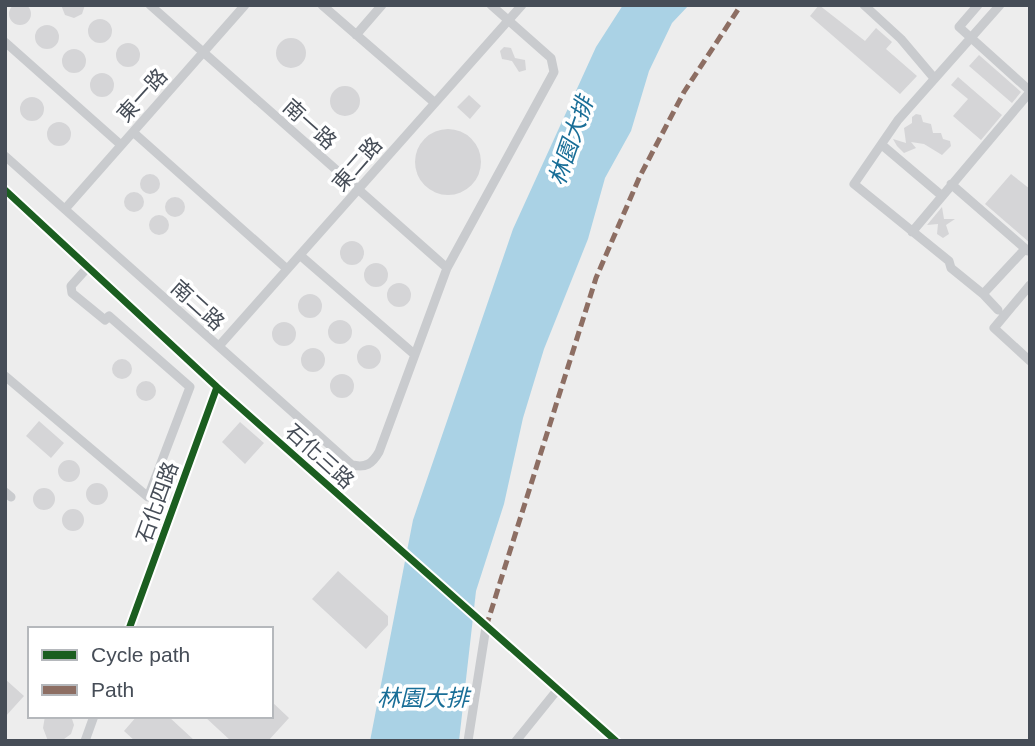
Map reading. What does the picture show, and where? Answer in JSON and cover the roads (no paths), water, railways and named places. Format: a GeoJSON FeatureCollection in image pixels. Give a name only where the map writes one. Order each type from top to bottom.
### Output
{"type":"FeatureCollection","features":[{"type":"Feature","properties":{"kind":"street","name":"南一路"},"geometry":{"type":"LineString","coordinates":[[150,5],[447,268]]}},
{"type":"Feature","properties":{"kind":"street","name":"東一路"},"geometry":{"type":"LineString","coordinates":[[65,209],[245,5]]}},
{"type":"Feature","properties":{"kind":"street"},"geometry":{"type":"LineString","coordinates":[[322,5],[435,103]]}},
{"type":"Feature","properties":{"kind":"street"},"geometry":{"type":"LineString","coordinates":[[356,35],[382,5]]}},
{"type":"Feature","properties":{"kind":"street"},"geometry":{"type":"LineString","coordinates":[[301,256],[414,354],[447,268],[554,72],[551,58],[491,5]]}},
{"type":"Feature","properties":{"kind":"street","name":"東二路"},"geometry":{"type":"LineString","coordinates":[[219,346],[522,5]]}},
{"type":"Feature","properties":{"kind":"street"},"geometry":{"type":"LineString","coordinates":[[864,5],[901,38],[934,78]]}},
{"type":"Feature","properties":{"kind":"street"},"geometry":{"type":"LineString","coordinates":[[912,232],[1029,91],[959,27],[978,5]]}},
{"type":"Feature","properties":{"kind":"street"},"geometry":{"type":"LineString","coordinates":[[998,310],[983,294],[854,184],[898,120],[1000,5]]}},
{"type":"Feature","properties":{"kind":"street"},"geometry":{"type":"LineString","coordinates":[[5,42],[121,145]]}},
{"type":"Feature","properties":{"kind":"street"},"geometry":{"type":"LineString","coordinates":[[133,132],[287,269]]}},
{"type":"Feature","properties":{"kind":"street"},"geometry":{"type":"LineString","coordinates":[[882,145],[941,195]]}},
{"type":"Feature","properties":{"kind":"street","name":"南二路"},"geometry":{"type":"LineString","coordinates":[[5,156],[352,466],[362,467],[372,462],[414,354]]}},
{"type":"Feature","properties":{"kind":"street"},"geometry":{"type":"LineString","coordinates":[[951,184],[1027,250],[983,294]]}},
{"type":"Feature","properties":{"kind":"street","name":"石化三路"},"geometry":{"type":"LineString","coordinates":[[5,190],[217,387],[617,741]]}},
{"type":"Feature","properties":{"kind":"street"},"geometry":{"type":"LineString","coordinates":[[5,376],[148,497],[190,387],[109,316],[104,320],[72,293],[71,286],[88,267]]}},
{"type":"Feature","properties":{"kind":"street"},"geometry":{"type":"LineString","coordinates":[[1030,285],[994,328],[1030,361]]}},
{"type":"Feature","properties":{"kind":"street","name":"石化四路"},"geometry":{"type":"LineString","coordinates":[[130,627],[217,387]]}},
{"type":"Feature","properties":{"kind":"street"},"geometry":{"type":"LineString","coordinates":[[468,741],[489,629]]}},
{"type":"Feature","properties":{"kind":"street"},"geometry":{"type":"LineString","coordinates":[[516,741],[558,690]]}},
{"type":"Feature","properties":{"kind":"street"},"geometry":{"type":"LineString","coordinates":[[85,741],[93,718]]}},
{"type":"Feature","properties":{"kind":"water","name":"林園大排"},"geometry":{"type":"Polygon","coordinates":[[[623,5],[689,5],[672,23],[649,71],[631,131],[605,178],[588,239],[544,349],[523,418],[504,504],[476,591],[459,741],[370,741],[413,520],[513,229],[596,47],[623,5]]]}}]}
